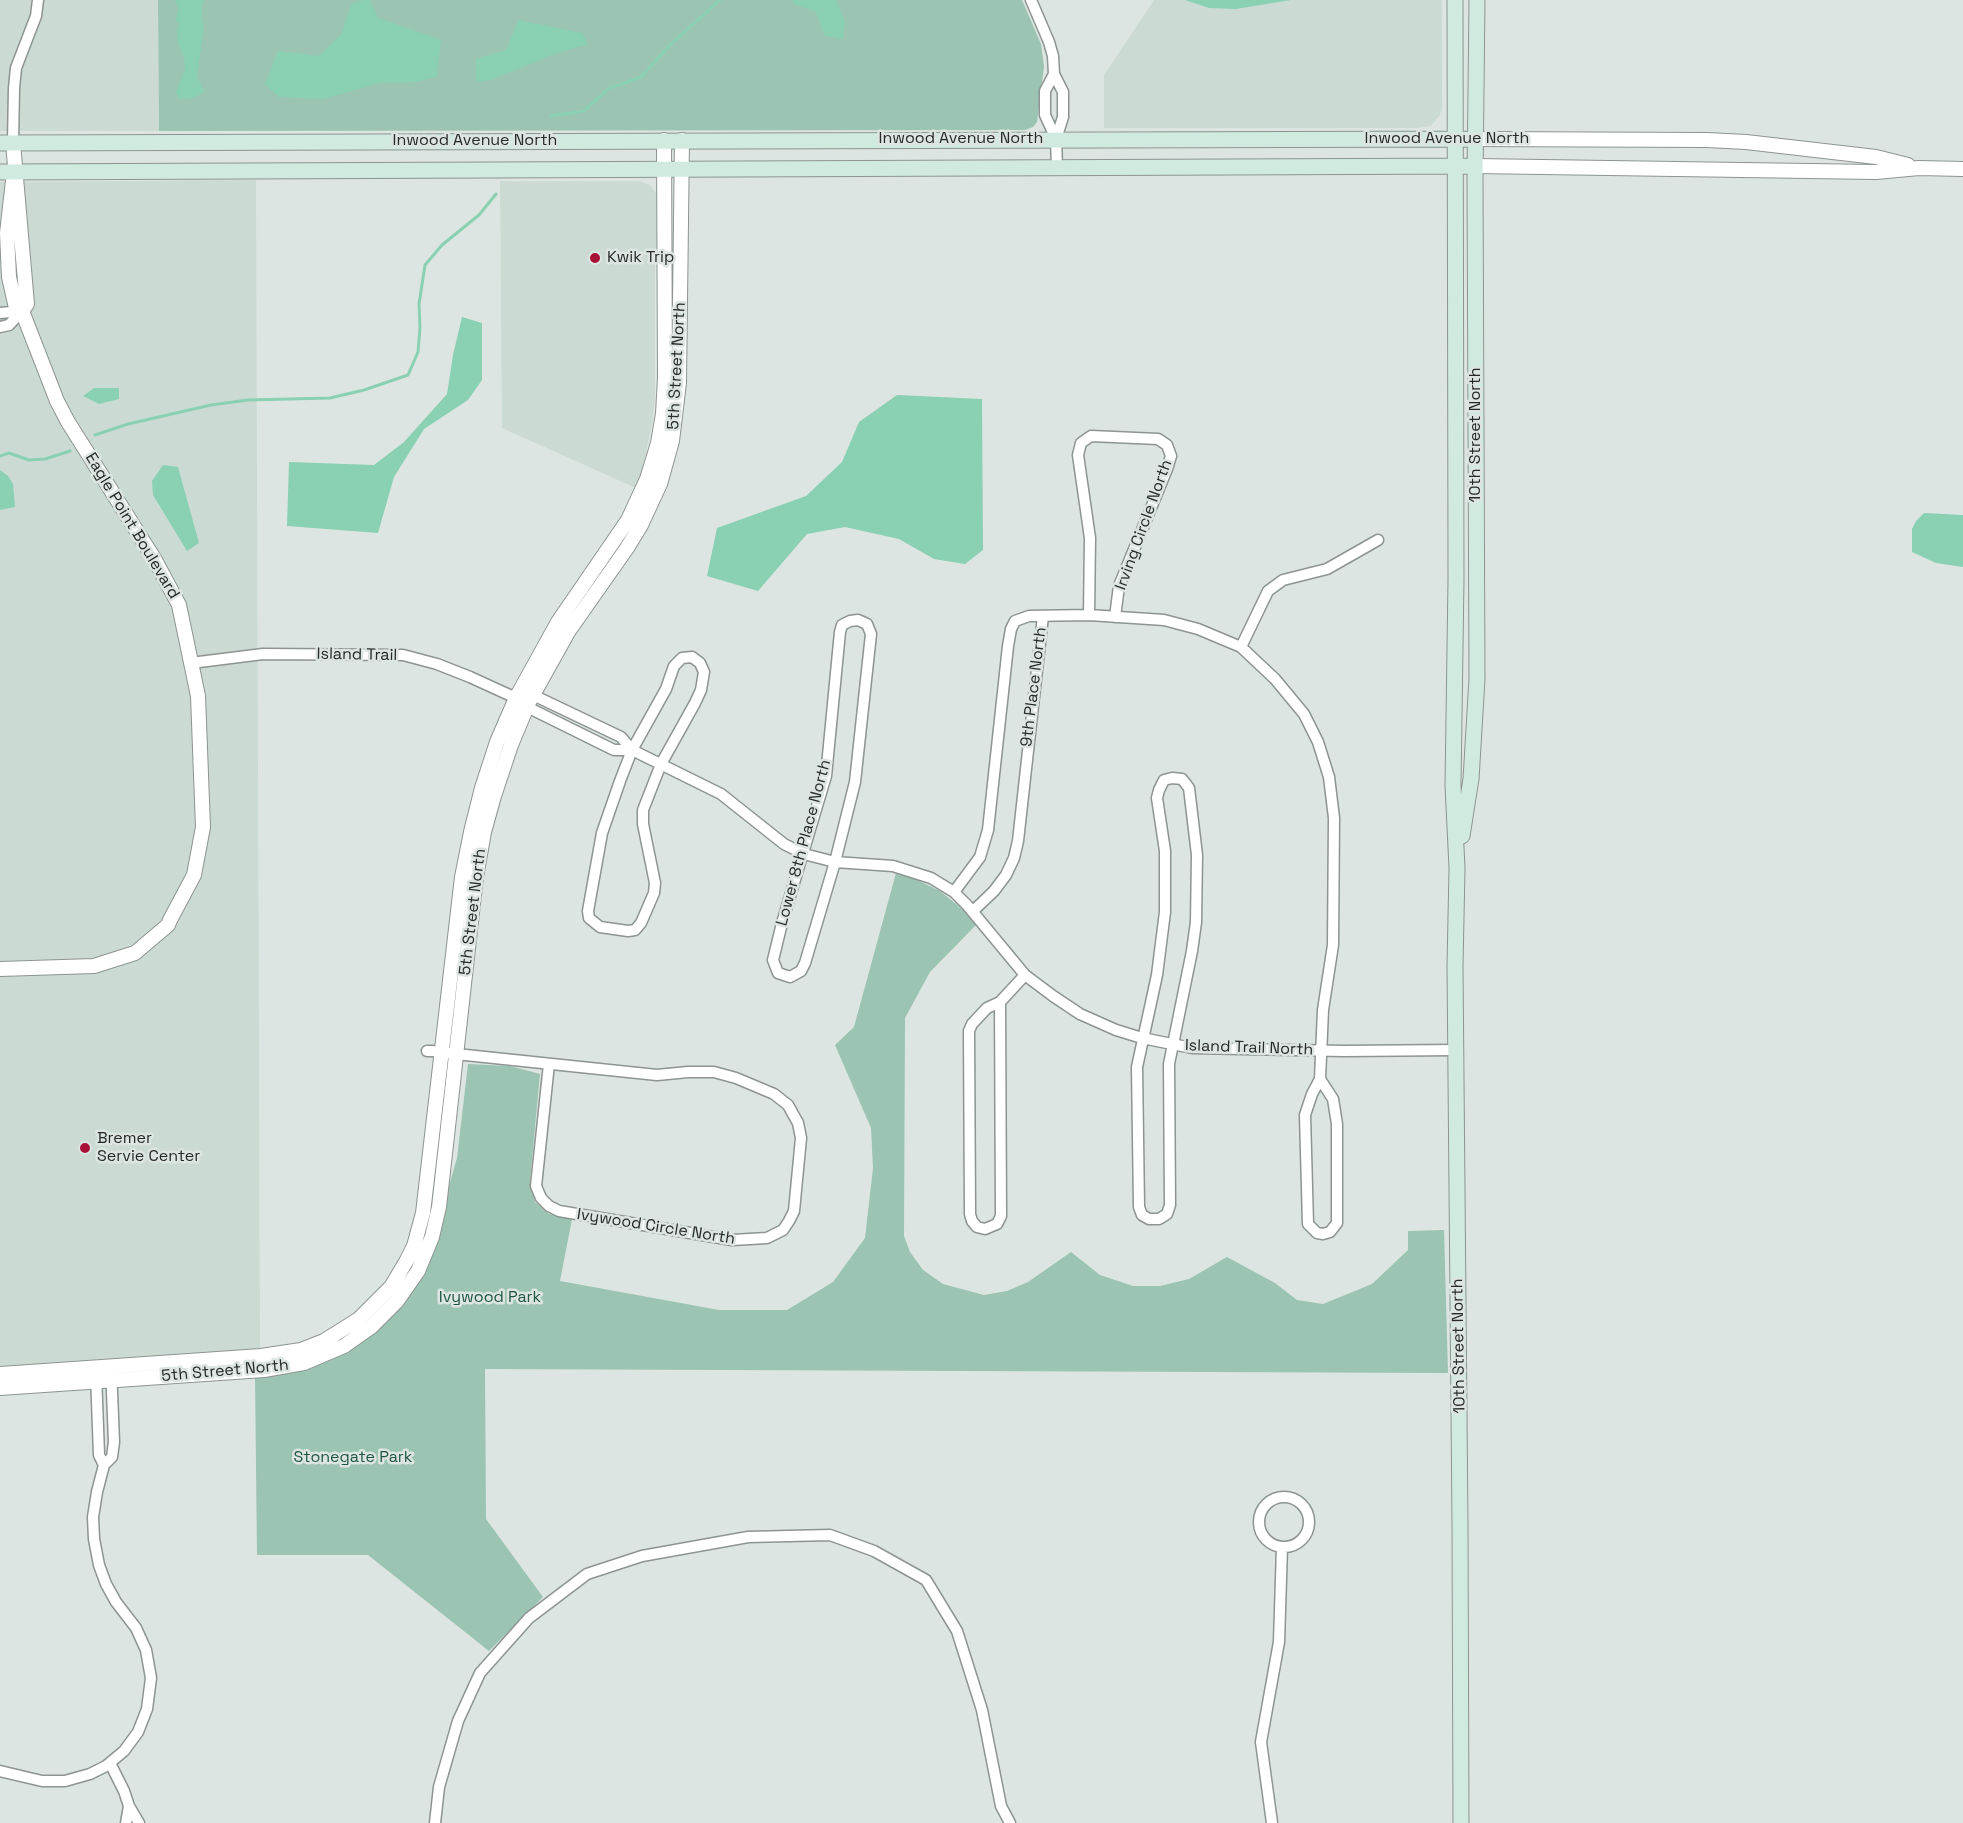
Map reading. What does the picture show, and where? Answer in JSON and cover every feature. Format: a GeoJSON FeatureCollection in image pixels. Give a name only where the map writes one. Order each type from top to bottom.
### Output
{"type":"FeatureCollection","features":[{"type":"Feature","properties":{"kind":"main road","name":"10th Street North"},"geometry":{"type":"LineString","coordinates":[[1455,0],[1456,579],[1453,786],[1457,868],[1461,1823]]}},
{"type":"Feature","properties":{"kind":"main road","name":"10th Street North"},"geometry":{"type":"LineString","coordinates":[[1457,868],[1471,779],[1477,679],[1475,139],[1477,0]]}},
{"type":"Feature","properties":{"kind":"main road","name":"Inwood Avenue North"},"geometry":{"type":"LineString","coordinates":[[7,143],[1475,139]]}},
{"type":"Feature","properties":{"kind":"main road","name":"Inwood Avenue North"},"geometry":{"type":"LineString","coordinates":[[7,172],[1475,166]]}},
{"type":"Feature","properties":{"kind":"street"},"geometry":{"type":"LineString","coordinates":[[7,143],[16,68],[36,16],[38,0]]}},
{"type":"Feature","properties":{"kind":"street"},"geometry":{"type":"LineString","coordinates":[[1030,0],[1051,49],[1054,74],[1063,92],[1063,117],[1056,139],[1057,167]]}},
{"type":"Feature","properties":{"kind":"street"},"geometry":{"type":"LineString","coordinates":[[1054,74],[1045,91],[1045,115],[1056,139]]}},
{"type":"Feature","properties":{"kind":"street","name":"Inwood Avenue North"},"geometry":{"type":"LineString","coordinates":[[1475,139],[1746,142],[1876,157],[1919,168]]}},
{"type":"Feature","properties":{"kind":"street","name":"5th Street North"},"geometry":{"type":"LineString","coordinates":[[525,700],[558,622],[628,520],[641,494],[654,456],[662,421],[665,388],[664,140]]}},
{"type":"Feature","properties":{"kind":"street","name":"5th Street North"},"geometry":{"type":"LineString","coordinates":[[0,1388],[287,1353],[324,1341],[349,1326],[371,1309],[399,1275],[420,1229],[426,1196],[449,1053],[460,896],[471,832],[489,765],[525,700],[568,632],[638,531],[653,500],[668,459],[676,423],[679,383],[682,140]]}},
{"type":"Feature","properties":{"kind":"street","name":"Eagle Point Boulevard"},"geometry":{"type":"LineString","coordinates":[[0,969],[94,966],[135,952],[168,925],[194,875],[203,827],[198,696],[179,605],[155,560],[57,401],[22,311],[27,304],[21,224],[7,172],[7,143]]}},
{"type":"Feature","properties":{"kind":"street","name":"Inwood Avenue North"},"geometry":{"type":"LineString","coordinates":[[1475,166],[1865,171],[1919,168],[1963,169]]}},
{"type":"Feature","properties":{"kind":"street"},"geometry":{"type":"LineString","coordinates":[[0,313],[22,311]]}},
{"type":"Feature","properties":{"kind":"street"},"geometry":{"type":"LineString","coordinates":[[0,327],[9,325],[22,311]]}},
{"type":"Feature","properties":{"kind":"street","name":"Irving Circle North"},"geometry":{"type":"LineString","coordinates":[[1089,615],[1090,538],[1078,454],[1081,442],[1091,436],[1158,439],[1167,445],[1171,456],[1122,576],[1115,616]]}},
{"type":"Feature","properties":{"kind":"street"},"geometry":{"type":"LineString","coordinates":[[1241,647],[1268,591],[1283,580],[1327,569],[1378,540]]}},
{"type":"Feature","properties":{"kind":"street"},"geometry":{"type":"LineString","coordinates":[[1043,616],[1089,615],[1164,620],[1198,629],[1241,647],[1275,679],[1304,714],[1318,742],[1329,777],[1334,819],[1333,945],[1323,1010],[1320,1079],[1305,1115],[1308,1224],[1317,1233],[1323,1234],[1330,1232],[1337,1223],[1337,1124],[1333,1099],[1320,1079]]}},
{"type":"Feature","properties":{"kind":"street","name":"9th Place North"},"geometry":{"type":"LineString","coordinates":[[954,892],[980,857],[986,839],[1011,629],[1021,618],[1043,616],[1016,849],[1006,875],[994,891],[973,911]]}},
{"type":"Feature","properties":{"kind":"street","name":"Lower 8th Place North"},"geometry":{"type":"LineString","coordinates":[[858,620],[867,624],[871,634],[855,782],[835,862],[801,971],[790,977],[783,976],[778,973],[773,960],[828,767],[840,632],[842,625],[858,620]]}},
{"type":"Feature","properties":{"kind":"street","name":"Island Trail"},"geometry":{"type":"LineString","coordinates":[[191,663],[263,654],[403,655],[437,664],[525,700]]}},
{"type":"Feature","properties":{"kind":"street"},"geometry":{"type":"LineString","coordinates":[[692,657],[700,663],[704,672],[701,690],[661,765],[643,810],[643,824],[655,883],[654,893],[641,923],[635,930],[600,927],[589,918],[588,911],[591,882],[602,833],[632,750],[666,689],[674,666],[682,658],[692,657]]}},
{"type":"Feature","properties":{"kind":"street","name":"Island Trail North"},"geometry":{"type":"LineString","coordinates":[[525,700],[621,737],[632,750],[721,794],[784,844],[804,854],[835,862],[893,866],[931,878],[954,892],[973,911],[1025,975],[1088,1018],[1116,1030],[1191,1048],[1456,1050]]}},
{"type":"Feature","properties":{"kind":"street"},"geometry":{"type":"LineString","coordinates":[[1172,778],[1182,779],[1189,788],[1197,855],[1196,922],[1173,1044],[1169,1064],[1170,1205],[1167,1214],[1159,1219],[1149,1219],[1142,1215],[1139,1207],[1137,1067],[1157,975],[1165,912],[1165,851],[1157,798],[1164,780],[1172,778]]}},
{"type":"Feature","properties":{"kind":"street"},"geometry":{"type":"LineString","coordinates":[[1000,1002],[1001,1216],[997,1224],[986,1229],[977,1227],[970,1214],[969,1038],[972,1024],[987,1008],[1000,1002],[1025,975]]}},
{"type":"Feature","properties":{"kind":"street","name":"Ivywood Circle North"},"geometry":{"type":"LineString","coordinates":[[427,1051],[657,1075],[714,1072],[736,1078],[774,1094],[788,1105],[798,1123],[801,1138],[794,1211],[783,1230],[767,1238],[732,1240],[559,1211],[549,1206],[541,1198],[536,1186],[549,1064]]}},
{"type":"Feature","properties":{"kind":"street","name":"5th Street North"},"geometry":{"type":"LineString","coordinates":[[0,1374],[96,1375]]}},
{"type":"Feature","properties":{"kind":"street"},"geometry":{"type":"LineString","coordinates":[[2,1769],[34,1780],[60,1781],[82,1777],[110,1763],[128,1746],[141,1726],[149,1704],[151,1678],[144,1644],[133,1623],[108,1589],[96,1552],[94,1511],[104,1465],[112,1457],[114,1442],[111,1374]]}},
{"type":"Feature","properties":{"kind":"street"},"geometry":{"type":"LineString","coordinates":[[96,1375],[99,1455],[104,1465]]}},
{"type":"Feature","properties":{"kind":"street"},"geometry":{"type":"LineString","coordinates":[[1283,1497],[1298,1501],[1307,1514],[1309,1522],[1298,1543],[1282,1547],[1264,1537],[1259,1524],[1263,1508],[1268,1502],[1283,1497]]}},
{"type":"Feature","properties":{"kind":"street"},"geometry":{"type":"LineString","coordinates":[[435,1823],[439,1787],[458,1721],[480,1673],[529,1618],[587,1574],[642,1556],[748,1537],[830,1534],[874,1551],[926,1580],[957,1631],[982,1710],[1001,1806],[1010,1823]]}},
{"type":"Feature","properties":{"kind":"street"},"geometry":{"type":"LineString","coordinates":[[1272,1823],[1261,1742],[1279,1642],[1282,1547]]}},
{"type":"Feature","properties":{"kind":"street"},"geometry":{"type":"LineString","coordinates":[[110,1763],[139,1823]]}},
{"type":"Feature","properties":{"kind":"street"},"geometry":{"type":"LineString","coordinates":[[126,1823],[129,1806]]}},
{"type":"Feature","properties":{"kind":"shaded area"},"geometry":{"type":"Polygon","coordinates":[[[0,0],[158,0],[159,131],[0,131],[0,0]]]}},
{"type":"Feature","properties":{"kind":"shaded area"},"geometry":{"type":"Polygon","coordinates":[[[175,0],[204,0],[202,21],[204,26],[197,77],[204,89],[203,93],[194,98],[178,99],[176,92],[185,69],[184,58],[178,43],[179,25],[176,21],[178,8],[175,0]]]}},
{"type":"Feature","properties":{"kind":"shaded area"},"geometry":{"type":"Polygon","coordinates":[[[370,0],[378,18],[441,40],[437,76],[418,82],[379,83],[324,99],[279,97],[265,84],[278,51],[319,56],[341,35],[351,4],[370,0]]]}},
{"type":"Feature","properties":{"kind":"shaded area"},"geometry":{"type":"Polygon","coordinates":[[[792,0],[836,0],[845,21],[843,39],[825,36],[815,11],[794,4],[792,0]]]}},
{"type":"Feature","properties":{"kind":"shaded area"},"geometry":{"type":"Polygon","coordinates":[[[1154,0],[1442,0],[1442,108],[1440,115],[1431,126],[1419,128],[1104,128],[1104,75],[1154,0]]]}},
{"type":"Feature","properties":{"kind":"shaded area"},"geometry":{"type":"Polygon","coordinates":[[[1185,0],[1291,0],[1236,9],[1209,8],[1185,0]]]}},
{"type":"Feature","properties":{"kind":"shaded area"},"geometry":{"type":"Polygon","coordinates":[[[518,20],[582,33],[588,44],[552,55],[491,80],[476,82],[476,59],[506,50],[518,20]]]}},
{"type":"Feature","properties":{"kind":"shaded area"},"geometry":{"type":"Polygon","coordinates":[[[256,180],[260,1351],[0,1369],[0,182],[256,180]]]}},
{"type":"Feature","properties":{"kind":"shaded area"},"geometry":{"type":"Polygon","coordinates":[[[500,181],[639,181],[650,185],[657,195],[660,232],[655,258],[655,397],[652,424],[638,489],[502,428],[500,181]]]}},
{"type":"Feature","properties":{"kind":"shaded area"},"geometry":{"type":"Polygon","coordinates":[[[462,317],[482,323],[482,380],[468,400],[424,429],[394,477],[378,533],[287,526],[289,462],[374,465],[404,442],[447,394],[462,317]]]}},
{"type":"Feature","properties":{"kind":"shaded area"},"geometry":{"type":"Polygon","coordinates":[[[94,388],[119,388],[119,399],[99,404],[83,396],[94,388]]]}},
{"type":"Feature","properties":{"kind":"shaded area"},"geometry":{"type":"Polygon","coordinates":[[[897,395],[982,399],[983,550],[965,564],[934,559],[899,539],[845,527],[807,534],[758,591],[707,576],[717,528],[806,496],[842,462],[859,422],[897,395]]]}},
{"type":"Feature","properties":{"kind":"shaded area"},"geometry":{"type":"Polygon","coordinates":[[[163,465],[178,467],[199,543],[187,551],[153,495],[152,481],[163,465]]]}},
{"type":"Feature","properties":{"kind":"shaded area"},"geometry":{"type":"Polygon","coordinates":[[[0,470],[13,484],[15,507],[0,510],[0,470]]]}},
{"type":"Feature","properties":{"kind":"shaded area"},"geometry":{"type":"Polygon","coordinates":[[[1924,513],[1963,515],[1963,567],[1936,563],[1912,552],[1912,529],[1924,513]]]}},
{"type":"Feature","properties":{"kind":"green space"},"geometry":{"type":"Polygon","coordinates":[[[158,0],[1022,0],[1041,44],[1044,66],[1037,122],[1033,127],[1025,130],[159,131],[158,0]]]}},
{"type":"Feature","properties":{"kind":"green space","name":"Ivywood Park"},"geometry":{"type":"Polygon","coordinates":[[[896,873],[940,891],[961,908],[976,925],[930,972],[905,1018],[904,1236],[910,1252],[923,1270],[943,1284],[984,1295],[1007,1291],[1028,1282],[1071,1252],[1100,1275],[1133,1286],[1160,1286],[1189,1279],[1227,1257],[1275,1283],[1297,1300],[1323,1304],[1372,1284],[1408,1250],[1408,1231],[1444,1230],[1448,1373],[485,1369],[486,1519],[543,1597],[489,1651],[368,1555],[257,1555],[255,1376],[328,1360],[427,1263],[457,1158],[468,1064],[510,1066],[540,1074],[530,1180],[535,1202],[549,1214],[572,1219],[560,1281],[719,1310],[787,1310],[833,1282],[865,1238],[873,1168],[871,1128],[835,1045],[854,1027],[896,873]]]}},
{"type":"Feature","properties":{"kind":"waterway"},"geometry":{"type":"LineString","coordinates":[[550,116],[584,111],[608,89],[641,77],[670,45],[720,0]]}},
{"type":"Feature","properties":{"kind":"waterway"},"geometry":{"type":"LineString","coordinates":[[95,435],[128,424],[211,405],[248,400],[330,398],[364,390],[408,375],[418,352],[419,304],[425,265],[442,245],[479,215],[496,194]]}},
{"type":"Feature","properties":{"kind":"waterway"},"geometry":{"type":"LineString","coordinates":[[0,456],[9,453],[29,460],[45,459],[70,451]]}},
{"type":"Feature","properties":{"kind":"place","name":"Kwik Trip"},"geometry":{"type":"Point","coordinates":[595,258]}},
{"type":"Feature","properties":{"kind":"place","name":"Bremer Servie Center"},"geometry":{"type":"Point","coordinates":[85,1148]}},
{"type":"Feature","properties":{"kind":"park label","name":"Stonegate Park"},"geometry":{"type":"Point","coordinates":[353,1458]}}]}
